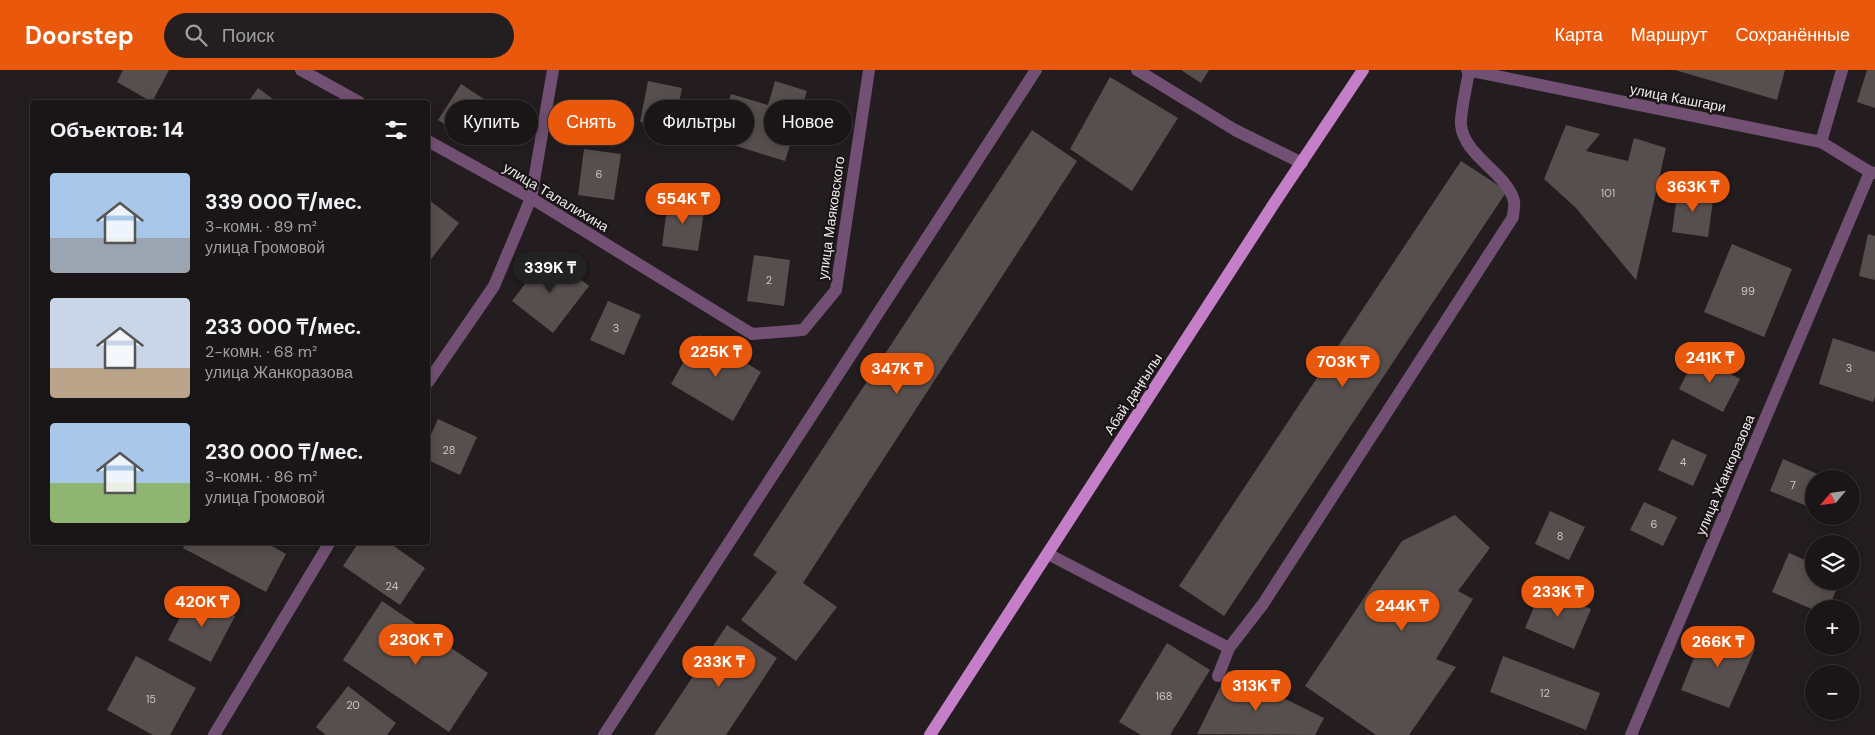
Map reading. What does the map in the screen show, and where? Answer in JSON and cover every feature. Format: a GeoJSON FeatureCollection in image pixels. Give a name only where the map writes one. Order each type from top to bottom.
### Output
{"type":"FeatureCollection","features":[{"type":"Feature","properties":{"kind":"main road","name":"Абай даңғылы"},"geometry":{"type":"LineString","coordinates":[[930,735],[1363,70]]}},
{"type":"Feature","properties":{"kind":"street"},"geometry":{"type":"LineString","coordinates":[[301,70],[355,100]]}},
{"type":"Feature","properties":{"kind":"street"},"geometry":{"type":"LineString","coordinates":[[430,379],[494,286],[531,198],[553,70]]}},
{"type":"Feature","properties":{"kind":"street","name":"улица Маяковского"},"geometry":{"type":"LineString","coordinates":[[803,330],[836,290],[869,70]]}},
{"type":"Feature","properties":{"kind":"street"},"geometry":{"type":"LineString","coordinates":[[604,735],[1036,70]]}},
{"type":"Feature","properties":{"kind":"street"},"geometry":{"type":"LineString","coordinates":[[1137,70],[1235,130],[1302,162]]}},
{"type":"Feature","properties":{"kind":"street"},"geometry":{"type":"LineString","coordinates":[[1218,676],[1230,648],[1263,604],[1513,217],[1515,203],[1509,189],[1475,152],[1465,138],[1461,125],[1468,70]]}},
{"type":"Feature","properties":{"kind":"street","name":"улица Кашгари"},"geometry":{"type":"LineString","coordinates":[[1468,70],[1821,142],[1873,172]]}},
{"type":"Feature","properties":{"kind":"street"},"geometry":{"type":"LineString","coordinates":[[1821,142],[1842,70]]}},
{"type":"Feature","properties":{"kind":"street","name":"улица Талалихина"},"geometry":{"type":"LineString","coordinates":[[430,142],[531,198],[752,334],[803,330]]}},
{"type":"Feature","properties":{"kind":"street","name":"улица Жанкоразова"},"geometry":{"type":"LineString","coordinates":[[1631,735],[1873,172]]}},
{"type":"Feature","properties":{"kind":"street"},"geometry":{"type":"LineString","coordinates":[[214,735],[328,545]]}},
{"type":"Feature","properties":{"kind":"street"},"geometry":{"type":"LineString","coordinates":[[1048,554],[1230,648]]}},
{"type":"Feature","properties":{"kind":"building"},"geometry":{"type":"Polygon","coordinates":[[[123,70],[169,70],[153,100],[148,100],[117,82],[123,70]]]}},
{"type":"Feature","properties":{"kind":"building"},"geometry":{"type":"Polygon","coordinates":[[[1181,70],[1209,70],[1201,83],[1181,70]]]}},
{"type":"Feature","properties":{"kind":"building"},"geometry":{"type":"Polygon","coordinates":[[[1675,70],[1785,70],[1777,100],[1675,70]]]}},
{"type":"Feature","properties":{"kind":"building"},"geometry":{"type":"Polygon","coordinates":[[[1867,70],[1875,70],[1875,108],[1857,102],[1867,70]]]}},
{"type":"Feature","properties":{"kind":"building"},"geometry":{"type":"Polygon","coordinates":[[[1110,77],[1178,118],[1132,191],[1070,149],[1110,77]]]}},
{"type":"Feature","properties":{"kind":"building"},"geometry":{"type":"Polygon","coordinates":[[[648,81],[682,88],[680,100],[644,100],[648,81]]]}},
{"type":"Feature","properties":{"kind":"building"},"geometry":{"type":"Polygon","coordinates":[[[775,81],[807,91],[804,100],[769,100],[775,81]]]}},
{"type":"Feature","properties":{"kind":"building"},"geometry":{"type":"Polygon","coordinates":[[[461,84],[485,100],[451,100],[461,84]]]}},
{"type":"Feature","properties":{"kind":"building"},"geometry":{"type":"Polygon","coordinates":[[[258,88],[274,100],[249,100],[258,88]]]}},
{"type":"Feature","properties":{"kind":"building"},"geometry":{"type":"Polygon","coordinates":[[[731,94],[751,100],[729,100],[731,94]]]}},
{"type":"Feature","properties":{"kind":"building"},"geometry":{"type":"Polygon","coordinates":[[[754,101],[764,104],[764,145],[790,145],[785,161],[733,145],[754,145],[754,101]]]}},
{"type":"Feature","properties":{"kind":"building"},"geometry":{"type":"Polygon","coordinates":[[[644,102],[644,123],[640,122],[644,102]]]}},
{"type":"Feature","properties":{"kind":"building"},"geometry":{"type":"Polygon","coordinates":[[[445,109],[445,124],[438,120],[445,109]]]}},
{"type":"Feature","properties":{"kind":"building"},"geometry":{"type":"Polygon","coordinates":[[[1566,125],[1600,134],[1586,151],[1628,161],[1634,138],[1666,148],[1636,280],[1576,208],[1544,179],[1566,125]]]}},
{"type":"Feature","properties":{"kind":"building"},"geometry":{"type":"Polygon","coordinates":[[[1032,130],[1077,161],[803,583],[837,607],[796,661],[741,620],[777,572],[753,555],[1032,130]]]}},
{"type":"Feature","properties":{"kind":"building"},"geometry":{"type":"Polygon","coordinates":[[[584,149],[621,154],[614,200],[578,195],[584,149]]]}},
{"type":"Feature","properties":{"kind":"building"},"geometry":{"type":"Polygon","coordinates":[[[1461,161],[1507,191],[1224,616],[1179,586],[1461,161]]]}},
{"type":"Feature","properties":{"kind":"building"},"geometry":{"type":"Polygon","coordinates":[[[1678,188],[1714,193],[1708,237],[1672,232],[1678,188]]]}},
{"type":"Feature","properties":{"kind":"building"},"geometry":{"type":"Polygon","coordinates":[[[668,200],[705,205],[698,251],[662,246],[668,200]]]}},
{"type":"Feature","properties":{"kind":"building"},"geometry":{"type":"Polygon","coordinates":[[[430,201],[459,223],[430,260],[430,201]]]}},
{"type":"Feature","properties":{"kind":"building"},"geometry":{"type":"Polygon","coordinates":[[[1868,234],[1875,236],[1875,280],[1859,276],[1868,234]]]}},
{"type":"Feature","properties":{"kind":"building"},"geometry":{"type":"Polygon","coordinates":[[[1732,244],[1792,269],[1764,337],[1704,312],[1732,244]]]}},
{"type":"Feature","properties":{"kind":"building"},"geometry":{"type":"Polygon","coordinates":[[[548,254],[589,286],[553,333],[512,301],[548,254]]]}},
{"type":"Feature","properties":{"kind":"building"},"geometry":{"type":"Polygon","coordinates":[[[754,255],[790,260],[784,306],[747,301],[754,255]]]}},
{"type":"Feature","properties":{"kind":"building"},"geometry":{"type":"Polygon","coordinates":[[[608,301],[641,315],[624,355],[590,340],[608,301]]]}},
{"type":"Feature","properties":{"kind":"building"},"geometry":{"type":"Polygon","coordinates":[[[699,335],[761,372],[733,421],[671,384],[699,335]]]}},
{"type":"Feature","properties":{"kind":"building"},"geometry":{"type":"Polygon","coordinates":[[[1833,338],[1875,352],[1875,397],[1873,402],[1819,384],[1833,338]]]}},
{"type":"Feature","properties":{"kind":"building"},"geometry":{"type":"Polygon","coordinates":[[[1696,356],[1740,379],[1723,412],[1679,389],[1696,356]]]}},
{"type":"Feature","properties":{"kind":"building"},"geometry":{"type":"Polygon","coordinates":[[[438,419],[477,437],[460,475],[430,461],[430,437],[438,419]]]}},
{"type":"Feature","properties":{"kind":"building"},"geometry":{"type":"Polygon","coordinates":[[[1672,439],[1707,455],[1693,486],[1658,470],[1672,439]]]}},
{"type":"Feature","properties":{"kind":"building"},"geometry":{"type":"Polygon","coordinates":[[[1783,459],[1808,470],[1805,470],[1805,505],[1770,491],[1783,459]]]}},
{"type":"Feature","properties":{"kind":"building"},"geometry":{"type":"Polygon","coordinates":[[[1644,502],[1677,517],[1663,546],[1630,530],[1644,502]]]}},
{"type":"Feature","properties":{"kind":"building"},"geometry":{"type":"Polygon","coordinates":[[[1550,511],[1585,527],[1569,560],[1535,544],[1550,511]]]}},
{"type":"Feature","properties":{"kind":"building"},"geometry":{"type":"Polygon","coordinates":[[[1455,515],[1490,548],[1458,591],[1473,599],[1436,659],[1456,667],[1409,735],[1376,735],[1305,686],[1402,541],[1455,515]]]}},
{"type":"Feature","properties":{"kind":"building"},"geometry":{"type":"Polygon","coordinates":[[[184,545],[270,545],[286,554],[266,592],[183,548],[184,545]]]}},
{"type":"Feature","properties":{"kind":"building"},"geometry":{"type":"Polygon","coordinates":[[[357,545],[392,545],[425,568],[400,605],[343,566],[357,545]]]}},
{"type":"Feature","properties":{"kind":"building"},"geometry":{"type":"Polygon","coordinates":[[[1789,553],[1805,560],[1805,590],[1836,590],[1832,600],[1805,600],[1805,606],[1772,592],[1789,553]]]}},
{"type":"Feature","properties":{"kind":"building"},"geometry":{"type":"Polygon","coordinates":[[[1542,588],[1591,609],[1574,649],[1525,628],[1542,588]]]}},
{"type":"Feature","properties":{"kind":"building"},"geometry":{"type":"Polygon","coordinates":[[[193,593],[235,616],[211,662],[168,640],[193,593]]]}},
{"type":"Feature","properties":{"kind":"building"},"geometry":{"type":"Polygon","coordinates":[[[382,601],[488,673],[449,732],[343,660],[382,601]]]}},
{"type":"Feature","properties":{"kind":"building"},"geometry":{"type":"Polygon","coordinates":[[[727,625],[777,658],[726,735],[654,735],[727,625]]]}},
{"type":"Feature","properties":{"kind":"building"},"geometry":{"type":"Polygon","coordinates":[[[1706,628],[1755,649],[1729,708],[1681,690],[1706,628]]]}},
{"type":"Feature","properties":{"kind":"building"},"geometry":{"type":"Polygon","coordinates":[[[1167,643],[1210,670],[1170,735],[1141,735],[1119,722],[1167,643]]]}},
{"type":"Feature","properties":{"kind":"building"},"geometry":{"type":"Polygon","coordinates":[[[136,656],[196,688],[170,735],[153,735],[107,710],[136,656]]]}},
{"type":"Feature","properties":{"kind":"building"},"geometry":{"type":"Polygon","coordinates":[[[1503,656],[1600,693],[1586,730],[1490,692],[1503,656]]]}},
{"type":"Feature","properties":{"kind":"building"},"geometry":{"type":"Polygon","coordinates":[[[1228,671],[1324,718],[1315,735],[1197,734],[1228,671]]]}},
{"type":"Feature","properties":{"kind":"building"},"geometry":{"type":"Polygon","coordinates":[[[348,686],[396,723],[387,735],[326,735],[316,727],[348,686]]]}}]}
